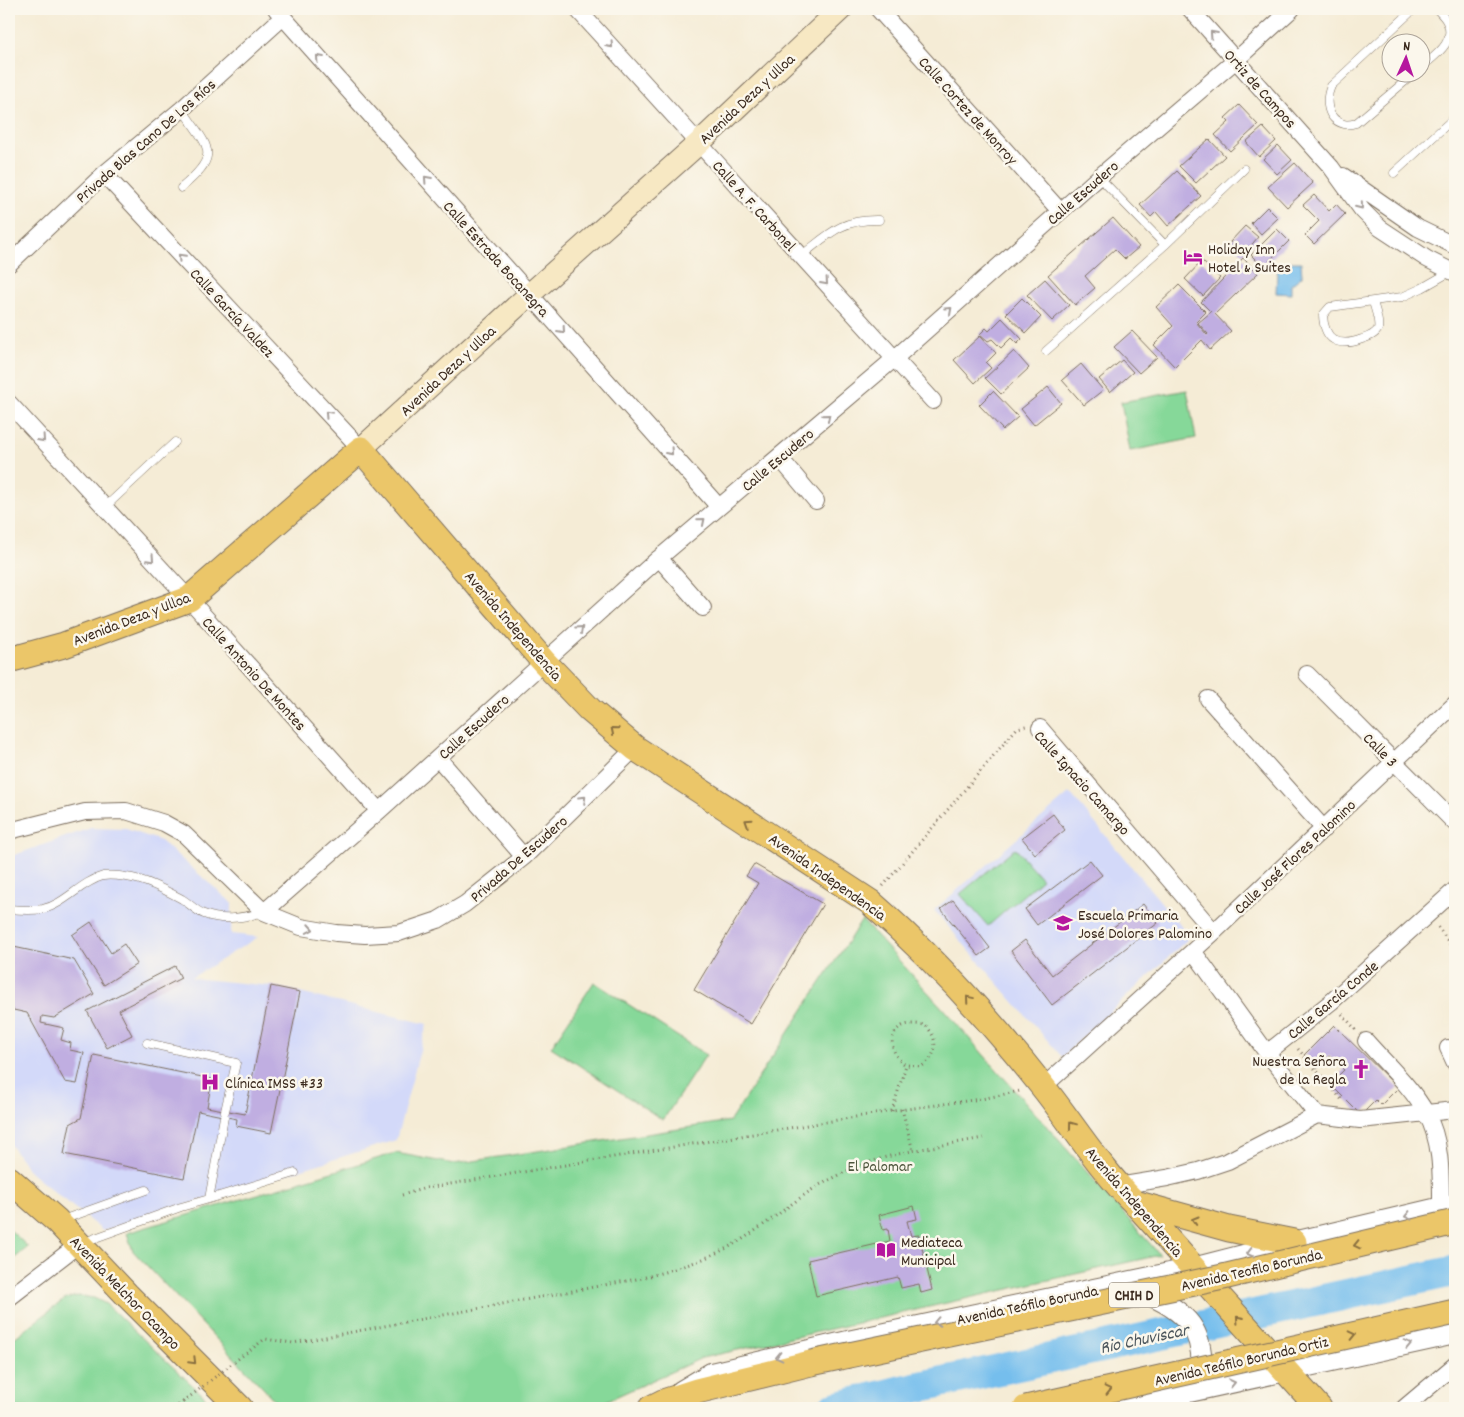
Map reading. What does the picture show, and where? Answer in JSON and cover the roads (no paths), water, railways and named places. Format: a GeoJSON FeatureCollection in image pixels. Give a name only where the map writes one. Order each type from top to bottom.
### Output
{"type":"FeatureCollection","features":[{"type":"Feature","properties":{"kind":"main road","name":"Avenida Deza y Ulloa"},"geometry":{"type":"LineString","coordinates":[[9,660],[64,645],[189,599],[361,449],[699,143],[841,9]]}},
{"type":"Feature","properties":{"kind":"main road","name":"Avenida Independencia"},"geometry":{"type":"LineString","coordinates":[[361,449],[544,662],[590,710],[635,748],[870,902],[902,930],[954,982],[1043,1087],[1127,1195],[1319,1408]]}},
{"type":"Feature","properties":{"kind":"main road","name":"Avenida Melchor Ocampo"},"geometry":{"type":"LineString","coordinates":[[9,1179],[57,1221],[236,1406]]}},
{"type":"Feature","properties":{"kind":"main road"},"geometry":{"type":"LineString","coordinates":[[1127,1195],[1229,1229],[1294,1242]]}},
{"type":"Feature","properties":{"kind":"main road","name":"Avenida Teofilo Borunda"},"geometry":{"type":"LineString","coordinates":[[811,1363],[1223,1277],[1451,1211]]}},
{"type":"Feature","properties":{"kind":"main road","name":"Avenida Teófilo Borunda Ortiz"},"geometry":{"type":"LineString","coordinates":[[1026,1408],[1455,1312]]}},
{"type":"Feature","properties":{"kind":"main road","name":"Avenida Teófilo Borunda"},"geometry":{"type":"LineString","coordinates":[[657,1405],[697,1391],[811,1363]]}},
{"type":"Feature","properties":{"kind":"street","name":"Calle A. F. Carbonel"},"geometry":{"type":"LineString","coordinates":[[577,9],[933,402]]}},
{"type":"Feature","properties":{"kind":"street","name":"Calle Cortez de Monroy"},"geometry":{"type":"LineString","coordinates":[[878,9],[1060,211]]}},
{"type":"Feature","properties":{"kind":"street","name":"Ortiz de Campos"},"geometry":{"type":"LineString","coordinates":[[1190,9],[1331,167],[1362,210],[1380,228],[1406,246],[1454,271]]}},
{"type":"Feature","properties":{"kind":"street","name":"Calle Escudero"},"geometry":{"type":"LineString","coordinates":[[264,912],[379,811],[659,558],[894,359],[1060,211],[1236,60],[1292,9]]}},
{"type":"Feature","properties":{"kind":"street","name":"Privada Blas Cano De Los Ríos"},"geometry":{"type":"LineString","coordinates":[[9,264],[104,174],[182,109],[279,13]]}},
{"type":"Feature","properties":{"kind":"street","name":"Calle Estrada Bocanegra"},"geometry":{"type":"LineString","coordinates":[[279,13],[719,507]]}},
{"type":"Feature","properties":{"kind":"street","name":"Ortiz de Campos"},"geometry":{"type":"LineString","coordinates":[[1331,167],[1418,228],[1455,246]]}},
{"type":"Feature","properties":{"kind":"street","name":"Calle García Valdez"},"geometry":{"type":"LineString","coordinates":[[104,174],[361,449]]}},
{"type":"Feature","properties":{"kind":"street","name":"Calle Antonio De Montes"},"geometry":{"type":"LineString","coordinates":[[9,403],[189,599],[379,811]]}},
{"type":"Feature","properties":{"kind":"street"},"geometry":{"type":"LineString","coordinates":[[779,457],[816,501]]}},
{"type":"Feature","properties":{"kind":"street"},"geometry":{"type":"LineString","coordinates":[[659,558],[703,608]]}},
{"type":"Feature","properties":{"kind":"street","name":"Calle 3"},"geometry":{"type":"LineString","coordinates":[[1307,674],[1455,823]]}},
{"type":"Feature","properties":{"kind":"street"},"geometry":{"type":"LineString","coordinates":[[1208,699],[1324,829]]}},
{"type":"Feature","properties":{"kind":"street","name":"Calle José Flores Palomino"},"geometry":{"type":"LineString","coordinates":[[1043,1087],[1214,932],[1455,704]]}},
{"type":"Feature","properties":{"kind":"street","name":"Calle Ignacio Camargo"},"geometry":{"type":"LineString","coordinates":[[1040,728],[1214,932]]}},
{"type":"Feature","properties":{"kind":"street","name":"Privada De Escudero"},"geometry":{"type":"LineString","coordinates":[[264,912],[302,927],[336,933],[365,935],[399,933],[438,920],[465,904],[524,857],[635,748]]}},
{"type":"Feature","properties":{"kind":"street"},"geometry":{"type":"LineString","coordinates":[[438,758],[524,857]]}},
{"type":"Feature","properties":{"kind":"street"},"geometry":{"type":"LineString","coordinates":[[9,830],[85,812],[126,811],[164,822],[184,834],[264,912]]}},
{"type":"Feature","properties":{"kind":"street","name":"Calle García Conde"},"geometry":{"type":"LineString","coordinates":[[1267,1053],[1331,1002],[1455,890]]}},
{"type":"Feature","properties":{"kind":"street"},"geometry":{"type":"LineString","coordinates":[[1193,951],[1267,1053],[1317,1115]]}},
{"type":"Feature","properties":{"kind":"street"},"geometry":{"type":"LineString","coordinates":[[1366,1041],[1404,1083],[1426,1112],[1434,1134],[1451,1211]]}},
{"type":"Feature","properties":{"kind":"street"},"geometry":{"type":"LineString","coordinates":[[1127,1195],[1167,1178],[1198,1171],[1228,1161],[1317,1115],[1360,1120],[1455,1110]]}},
{"type":"Feature","properties":{"kind":"street","name":"Avenida Teófilo Borunda"},"geometry":{"type":"LineString","coordinates":[[657,1405],[711,1373],[848,1341],[1193,1268],[1294,1242],[1451,1211]]}},
{"type":"Feature","properties":{"kind":"street"},"geometry":{"type":"LineString","coordinates":[[9,1298],[79,1244]]}},
{"type":"Feature","properties":{"kind":"street"},"geometry":{"type":"LineString","coordinates":[[1120,1284],[1173,1307],[1194,1330],[1202,1349],[1202,1371],[1199,1390]]}},
{"type":"Feature","properties":{"kind":"street"},"geometry":{"type":"LineString","coordinates":[[1116,1408],[1455,1334]]}},
{"type":"Feature","properties":{"kind":"street"},"geometry":{"type":"LineString","coordinates":[[1404,1408],[1455,1365]]}},
{"type":"Feature","properties":{"kind":"lane"},"geometry":{"type":"LineString","coordinates":[[1389,32],[1414,9]]}},
{"type":"Feature","properties":{"kind":"lane"},"geometry":{"type":"LineString","coordinates":[[1432,58],[1445,46],[1450,35],[1448,22],[1437,9]]}},
{"type":"Feature","properties":{"kind":"lane"},"geometry":{"type":"LineString","coordinates":[[1382,39],[1331,86],[1327,96],[1328,108],[1333,117],[1344,124],[1356,123],[1404,82]]}},
{"type":"Feature","properties":{"kind":"lane"},"geometry":{"type":"LineString","coordinates":[[181,188],[206,164],[208,152],[182,109]]}},
{"type":"Feature","properties":{"kind":"lane"},"geometry":{"type":"LineString","coordinates":[[1394,174],[1455,117]]}},
{"type":"Feature","properties":{"kind":"lane"},"geometry":{"type":"LineString","coordinates":[[1046,351],[1165,245],[1244,169]]}},
{"type":"Feature","properties":{"kind":"lane"},"geometry":{"type":"LineString","coordinates":[[1099,177],[1165,245]]}},
{"type":"Feature","properties":{"kind":"lane"},"geometry":{"type":"LineString","coordinates":[[801,256],[842,225],[866,220],[879,220]]}},
{"type":"Feature","properties":{"kind":"lane"},"geometry":{"type":"LineString","coordinates":[[1373,302],[1378,325],[1374,334],[1343,343],[1334,340],[1326,333],[1323,314],[1330,307],[1373,302],[1407,295],[1454,271]]}},
{"type":"Feature","properties":{"kind":"lane"},"geometry":{"type":"LineString","coordinates":[[104,508],[175,442]]}},
{"type":"Feature","properties":{"kind":"lane"},"geometry":{"type":"LineString","coordinates":[[9,909],[25,911],[45,909],[82,886],[104,876],[127,877],[152,884],[183,900],[204,914],[222,918],[242,918],[264,912]]}},
{"type":"Feature","properties":{"kind":"lane"},"geometry":{"type":"LineString","coordinates":[[147,1043],[236,1063],[209,1199]]}},
{"type":"Feature","properties":{"kind":"lane"},"geometry":{"type":"LineString","coordinates":[[79,1244],[181,1207],[295,1173]]}},
{"type":"Feature","properties":{"kind":"lane"},"geometry":{"type":"LineString","coordinates":[[57,1221],[146,1190]]}},
{"type":"Feature","properties":{"kind":"water"},"geometry":{"type":"Polygon","coordinates":[[[1287,262],[1301,262],[1302,276],[1291,285],[1291,294],[1276,293],[1277,272],[1287,262]]]}},
{"type":"Feature","properties":{"kind":"waterway","name":"Rio Chuviscar"},"geometry":{"type":"LineString","coordinates":[[833,1408],[900,1391],[1455,1271]]}},
{"type":"Feature","properties":{"kind":"place","name":"Holiday Inn Hotel & Suites"},"geometry":{"type":"Point","coordinates":[1193,257]}},
{"type":"Feature","properties":{"kind":"place","name":"Escuela Primaria José Dolores Palomino"},"geometry":{"type":"Point","coordinates":[1063,923]}},
{"type":"Feature","properties":{"kind":"place","name":"Nuestra Señora de la Regla"},"geometry":{"type":"Point","coordinates":[1361,1069]}},
{"type":"Feature","properties":{"kind":"place","name":"Clínica IMSS #33"},"geometry":{"type":"Point","coordinates":[210,1082]}},
{"type":"Feature","properties":{"kind":"place","name":"Mediateca Municipal"},"geometry":{"type":"Point","coordinates":[886,1250]}},
{"type":"Feature","properties":{"kind":"park label","name":"El Palomar"},"geometry":{"type":"Point","coordinates":[880,1165]}}]}
